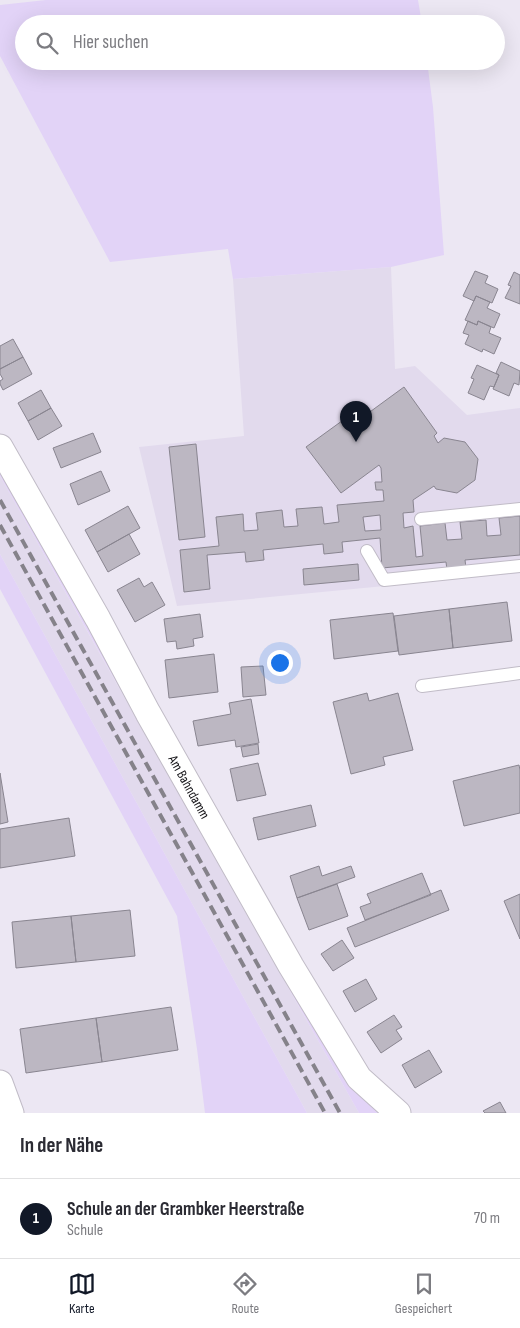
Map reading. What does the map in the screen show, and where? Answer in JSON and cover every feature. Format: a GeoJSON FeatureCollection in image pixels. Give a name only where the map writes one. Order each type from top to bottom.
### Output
{"type":"FeatureCollection","features":[{"type":"Feature","properties":{"kind":"street","name":"Am Bahndamm"},"geometry":{"type":"LineString","coordinates":[[0,447],[291,966],[359,1078],[398,1113]]}},
{"type":"Feature","properties":{"kind":"street"},"geometry":{"type":"LineString","coordinates":[[0,1083],[11,1113]]}},
{"type":"Feature","properties":{"kind":"lane"},"geometry":{"type":"LineString","coordinates":[[421,519],[520,509]]}},
{"type":"Feature","properties":{"kind":"lane"},"geometry":{"type":"LineString","coordinates":[[367,551],[384,580],[520,566]]}},
{"type":"Feature","properties":{"kind":"lane"},"geometry":{"type":"LineString","coordinates":[[422,686],[520,673]]}},
{"type":"Feature","properties":{"kind":"shaded area"},"geometry":{"type":"Polygon","coordinates":[[[46,0],[418,0],[420,15],[15,15],[15,70],[428,70],[433,107],[444,255],[391,267],[233,279],[228,249],[110,262],[0,56],[0,5],[46,0]]]}},
{"type":"Feature","properties":{"kind":"shaded area"},"geometry":{"type":"Polygon","coordinates":[[[391,267],[395,369],[415,366],[467,415],[520,408],[520,573],[177,606],[139,447],[244,436],[233,279],[391,267]]]}},
{"type":"Feature","properties":{"kind":"shaded area"},"geometry":{"type":"Polygon","coordinates":[[[0,466],[381,1113],[359,1113],[0,476],[0,466]]]}},
{"type":"Feature","properties":{"kind":"shaded area"},"geometry":{"type":"Polygon","coordinates":[[[0,476],[359,1113],[307,1113],[0,554],[0,476]]]}},
{"type":"Feature","properties":{"kind":"shaded area"},"geometry":{"type":"Polygon","coordinates":[[[0,554],[307,1113],[205,1113],[177,916],[0,589],[0,554]]]}},
{"type":"Feature","properties":{"kind":"building"},"geometry":{"type":"Polygon","coordinates":[[[475,271],[488,276],[485,283],[498,289],[492,303],[476,296],[474,301],[463,296],[475,271]]]}},
{"type":"Feature","properties":{"kind":"building"},"geometry":{"type":"Polygon","coordinates":[[[514,272],[520,275],[520,304],[505,298],[511,286],[508,285],[514,272]]]}},
{"type":"Feature","properties":{"kind":"building"},"geometry":{"type":"Polygon","coordinates":[[[476,296],[490,302],[487,308],[500,314],[494,328],[478,321],[477,325],[465,320],[476,296]]]}},
{"type":"Feature","properties":{"kind":"building"},"geometry":{"type":"Polygon","coordinates":[[[468,321],[477,325],[478,321],[491,327],[489,333],[501,338],[494,354],[483,349],[482,352],[465,344],[469,335],[463,333],[468,321]]]}},
{"type":"Feature","properties":{"kind":"building"},"geometry":{"type":"Polygon","coordinates":[[[13,339],[23,357],[0,369],[0,346],[13,339]]]}},
{"type":"Feature","properties":{"kind":"building"},"geometry":{"type":"Polygon","coordinates":[[[23,357],[32,374],[3,390],[0,384],[0,381],[3,379],[0,369],[23,357]]]}},
{"type":"Feature","properties":{"kind":"building"},"geometry":{"type":"Polygon","coordinates":[[[501,362],[520,371],[519,385],[514,383],[509,396],[493,389],[499,375],[496,373],[501,362]]]}},
{"type":"Feature","properties":{"kind":"building"},"geometry":{"type":"Polygon","coordinates":[[[477,365],[499,375],[494,387],[490,386],[484,400],[468,393],[474,379],[471,378],[477,365]]]}},
{"type":"Feature","properties":{"kind":"building"},"geometry":{"type":"Polygon","coordinates":[[[404,387],[437,433],[434,436],[438,443],[444,438],[465,442],[478,459],[475,480],[457,493],[436,489],[434,486],[413,500],[414,512],[403,513],[404,528],[413,526],[416,557],[423,556],[420,526],[445,523],[447,540],[462,539],[460,522],[486,520],[487,536],[501,535],[499,518],[520,516],[520,555],[465,560],[466,568],[447,570],[446,562],[382,568],[380,538],[342,542],[343,552],[324,554],[323,544],[263,550],[264,560],[246,562],[245,552],[207,555],[210,589],[184,592],[180,550],[219,546],[216,517],[243,514],[244,531],[258,530],[256,513],[282,510],[284,527],[298,526],[296,509],[322,507],[324,524],[339,522],[337,505],[384,501],[383,490],[376,490],[375,482],[382,482],[379,465],[341,493],[306,447],[346,418],[352,425],[404,387]],[[380,515],[363,517],[365,531],[381,530],[380,515]]]}},
{"type":"Feature","properties":{"kind":"building"},"geometry":{"type":"Polygon","coordinates":[[[41,390],[51,408],[28,421],[18,403],[41,390]]]}},
{"type":"Feature","properties":{"kind":"building"},"geometry":{"type":"Polygon","coordinates":[[[51,408],[62,426],[38,440],[28,421],[51,408]]]}},
{"type":"Feature","properties":{"kind":"building"},"geometry":{"type":"Polygon","coordinates":[[[93,433],[101,452],[61,468],[53,448],[93,433]]]}},
{"type":"Feature","properties":{"kind":"building"},"geometry":{"type":"Polygon","coordinates":[[[196,444],[205,537],[179,540],[169,447],[196,444]]]}},
{"type":"Feature","properties":{"kind":"building"},"geometry":{"type":"Polygon","coordinates":[[[101,471],[110,491],[78,505],[70,484],[101,471]]]}},
{"type":"Feature","properties":{"kind":"building"},"geometry":{"type":"Polygon","coordinates":[[[128,506],[140,528],[97,552],[85,530],[128,506]]]}},
{"type":"Feature","properties":{"kind":"building"},"geometry":{"type":"Polygon","coordinates":[[[129,534],[140,554],[108,572],[97,552],[129,534]]]}},
{"type":"Feature","properties":{"kind":"building"},"geometry":{"type":"Polygon","coordinates":[[[358,564],[359,580],[304,585],[303,569],[358,564]]]}},
{"type":"Feature","properties":{"kind":"building"},"geometry":{"type":"Polygon","coordinates":[[[139,578],[144,587],[152,582],[165,605],[135,622],[117,590],[139,578]]]}},
{"type":"Feature","properties":{"kind":"building"},"geometry":{"type":"Polygon","coordinates":[[[507,602],[512,641],[453,648],[449,609],[507,602]]]}},
{"type":"Feature","properties":{"kind":"building"},"geometry":{"type":"Polygon","coordinates":[[[449,609],[453,648],[399,655],[394,616],[449,609]]]}},
{"type":"Feature","properties":{"kind":"building"},"geometry":{"type":"Polygon","coordinates":[[[393,613],[398,651],[334,659],[330,620],[393,613]]]}},
{"type":"Feature","properties":{"kind":"building"},"geometry":{"type":"Polygon","coordinates":[[[200,614],[203,637],[193,639],[194,646],[177,649],[176,641],[167,642],[164,619],[200,614]]]}},
{"type":"Feature","properties":{"kind":"building"},"geometry":{"type":"Polygon","coordinates":[[[214,654],[218,692],[169,698],[165,660],[214,654]]]}},
{"type":"Feature","properties":{"kind":"building"},"geometry":{"type":"Polygon","coordinates":[[[263,666],[266,695],[243,697],[241,667],[263,666]]]}},
{"type":"Feature","properties":{"kind":"building"},"geometry":{"type":"Polygon","coordinates":[[[367,693],[369,701],[398,693],[413,750],[383,757],[385,765],[351,774],[333,702],[367,693]]]}},
{"type":"Feature","properties":{"kind":"building"},"geometry":{"type":"Polygon","coordinates":[[[251,699],[259,743],[236,747],[235,740],[198,746],[193,721],[231,714],[229,703],[251,699]]]}},
{"type":"Feature","properties":{"kind":"building"},"geometry":{"type":"Polygon","coordinates":[[[258,744],[259,754],[243,757],[241,747],[258,744]]]}},
{"type":"Feature","properties":{"kind":"building"},"geometry":{"type":"Polygon","coordinates":[[[258,763],[266,795],[237,801],[230,769],[258,763]]]}},
{"type":"Feature","properties":{"kind":"building"},"geometry":{"type":"Polygon","coordinates":[[[519,765],[520,813],[464,826],[453,781],[519,765]]]}},
{"type":"Feature","properties":{"kind":"building"},"geometry":{"type":"Polygon","coordinates":[[[0,773],[8,822],[0,824],[0,773]]]}},
{"type":"Feature","properties":{"kind":"building"},"geometry":{"type":"Polygon","coordinates":[[[311,805],[316,826],[258,840],[253,818],[311,805]]]}},
{"type":"Feature","properties":{"kind":"building"},"geometry":{"type":"Polygon","coordinates":[[[69,818],[75,856],[0,868],[0,829],[69,818]]]}},
{"type":"Feature","properties":{"kind":"building"},"geometry":{"type":"Polygon","coordinates":[[[319,866],[322,876],[351,866],[355,877],[297,898],[290,876],[319,866]]]}},
{"type":"Feature","properties":{"kind":"building"},"geometry":{"type":"Polygon","coordinates":[[[422,873],[431,895],[365,920],[360,907],[371,903],[367,894],[422,873]]]}},
{"type":"Feature","properties":{"kind":"building"},"geometry":{"type":"Polygon","coordinates":[[[337,884],[348,916],[309,930],[297,898],[337,884]]]}},
{"type":"Feature","properties":{"kind":"building"},"geometry":{"type":"Polygon","coordinates":[[[441,890],[449,910],[355,947],[347,928],[441,890]]]}},
{"type":"Feature","properties":{"kind":"building"},"geometry":{"type":"Polygon","coordinates":[[[520,894],[520,939],[504,901],[520,894]]]}},
{"type":"Feature","properties":{"kind":"building"},"geometry":{"type":"Polygon","coordinates":[[[130,910],[135,956],[76,962],[71,916],[130,910]]]}},
{"type":"Feature","properties":{"kind":"building"},"geometry":{"type":"Polygon","coordinates":[[[71,916],[76,962],[16,968],[12,922],[71,916]]]}},
{"type":"Feature","properties":{"kind":"building"},"geometry":{"type":"Polygon","coordinates":[[[342,940],[354,958],[333,971],[321,954],[342,940]]]}},
{"type":"Feature","properties":{"kind":"building"},"geometry":{"type":"Polygon","coordinates":[[[366,979],[377,999],[355,1012],[343,991],[366,979]]]}},
{"type":"Feature","properties":{"kind":"building"},"geometry":{"type":"Polygon","coordinates":[[[171,1007],[178,1050],[102,1062],[96,1018],[171,1007]]]}},
{"type":"Feature","properties":{"kind":"building"},"geometry":{"type":"Polygon","coordinates":[[[394,1015],[402,1027],[396,1030],[402,1039],[381,1053],[367,1032],[394,1015]]]}},
{"type":"Feature","properties":{"kind":"building"},"geometry":{"type":"Polygon","coordinates":[[[96,1018],[102,1062],[26,1073],[20,1029],[96,1018]]]}},
{"type":"Feature","properties":{"kind":"building"},"geometry":{"type":"Polygon","coordinates":[[[429,1050],[442,1072],[415,1088],[402,1065],[429,1050]]]}},
{"type":"Feature","properties":{"kind":"building"},"geometry":{"type":"Polygon","coordinates":[[[500,1102],[506,1113],[485,1113],[483,1111],[500,1102]]]}},
{"type":"Feature","properties":{"kind":"railway"},"geometry":{"type":"LineString","coordinates":[[0,500],[340,1113]]}},
{"type":"Feature","properties":{"kind":"railway"},"geometry":{"type":"LineString","coordinates":[[0,525],[325,1113]]}},
{"type":"Feature","properties":{"kind":"place","name":"Schule an der Grambker Heerstraße"},"geometry":{"type":"Point","coordinates":[356,442]}}]}
